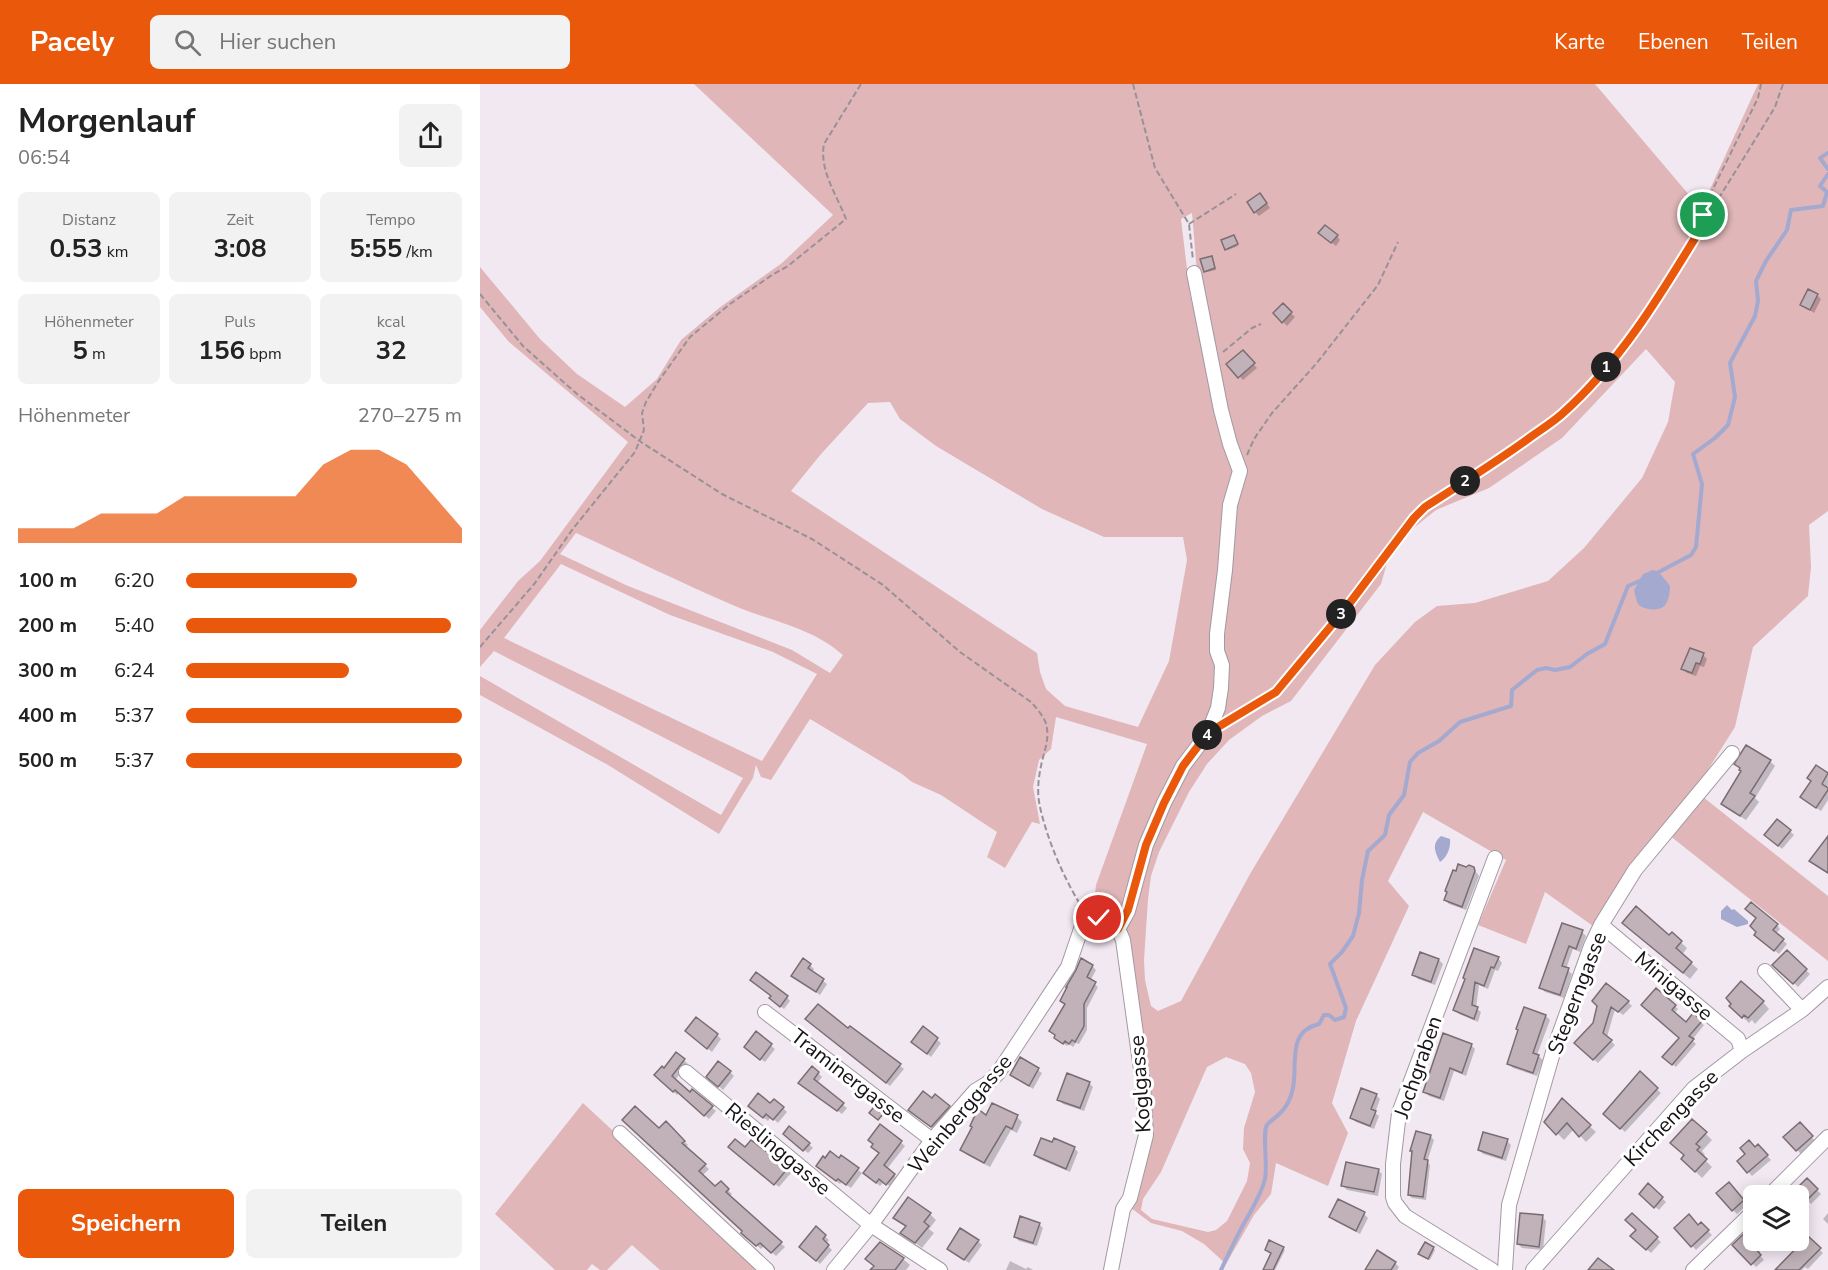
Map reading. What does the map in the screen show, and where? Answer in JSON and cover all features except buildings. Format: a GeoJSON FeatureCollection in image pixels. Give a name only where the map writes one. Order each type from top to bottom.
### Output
{"type":"FeatureCollection","features":[{"type":"Feature","properties":{"kind":"street"},"geometry":{"type":"LineString","coordinates":[[1088,917],[1106,920],[1118,929],[1128,910],[1146,845],[1164,803],[1183,766],[1208,733],[1218,708],[1222,665],[1217,651],[1217,634],[1230,506],[1240,471],[1221,410],[1194,273]]}},
{"type":"Feature","properties":{"kind":"street","name":"Stegerngasse"},"geometry":{"type":"LineString","coordinates":[[1505,1270],[1509,1205],[1554,1049],[1591,946],[1635,870],[1732,753]]}},
{"type":"Feature","properties":{"kind":"street","name":"Jochgraben"},"geometry":{"type":"LineString","coordinates":[[1492,1270],[1405,1216],[1395,1203],[1393,1164],[1399,1113],[1495,858]]}},
{"type":"Feature","properties":{"kind":"street","name":"Weinberggasse"},"geometry":{"type":"LineString","coordinates":[[834,1270],[871,1225],[932,1140],[975,1091],[998,1073],[1068,967],[1082,926],[1088,917]]}},
{"type":"Feature","properties":{"kind":"street","name":"Minigasse"},"geometry":{"type":"LineString","coordinates":[[1601,926],[1738,1039],[1742,1051]]}},
{"type":"Feature","properties":{"kind":"street","name":"Koglgasse"},"geometry":{"type":"LineString","coordinates":[[1111,1270],[1123,1209],[1130,1198],[1146,1135],[1143,1084],[1131,992],[1124,946],[1118,929]]}},
{"type":"Feature","properties":{"kind":"street"},"geometry":{"type":"LineString","coordinates":[[1765,971],[1802,1010]]}},
{"type":"Feature","properties":{"kind":"street","name":"Kirchengasse"},"geometry":{"type":"LineString","coordinates":[[1533,1270],[1694,1088],[1742,1051],[1802,1010],[1828,987]]}},
{"type":"Feature","properties":{"kind":"street","name":"Traminergasse"},"geometry":{"type":"LineString","coordinates":[[765,1012],[932,1140]]}},
{"type":"Feature","properties":{"kind":"street","name":"Rieslinggasse"},"geometry":{"type":"LineString","coordinates":[[686,1072],[871,1225],[940,1270]]}},
{"type":"Feature","properties":{"kind":"street"},"geometry":{"type":"LineString","coordinates":[[620,1132],[767,1270]]}},
{"type":"Feature","properties":{"kind":"street"},"geometry":{"type":"LineString","coordinates":[[1780,1185],[1828,1137]]}},
{"type":"Feature","properties":{"kind":"street"},"geometry":{"type":"LineString","coordinates":[[1693,1270],[1743,1222]]}},
{"type":"Feature","properties":{"kind":"path"},"geometry":{"type":"LineString","coordinates":[[480,647],[535,583],[572,530],[628,461],[640,442],[644,430],[642,413],[646,402],[690,337],[730,304],[788,266],[846,219],[827,174],[822,152],[824,144],[861,84]]}},
{"type":"Feature","properties":{"kind":"path"},"geometry":{"type":"LineString","coordinates":[[1132,84],[1155,168],[1189,224],[1194,273]]}},
{"type":"Feature","properties":{"kind":"path"},"geometry":{"type":"LineString","coordinates":[[1706,220],[1703,214],[1706,203],[1758,98],[1761,84]]}},
{"type":"Feature","properties":{"kind":"path"},"geometry":{"type":"LineString","coordinates":[[1208,733],[1276,692],[1346,608],[1414,518],[1425,507],[1510,452],[1560,415],[1591,386],[1635,333],[1669,281],[1775,107],[1784,84]]}},
{"type":"Feature","properties":{"kind":"path"},"geometry":{"type":"LineString","coordinates":[[1189,224],[1236,194]]}},
{"type":"Feature","properties":{"kind":"path"},"geometry":{"type":"LineString","coordinates":[[1240,471],[1254,439],[1272,413],[1316,364],[1378,285],[1398,242]]}},
{"type":"Feature","properties":{"kind":"path"},"geometry":{"type":"LineString","coordinates":[[480,294],[523,346],[577,394],[640,442],[722,494],[812,539],[883,585],[960,652],[1031,702],[1045,721],[1048,731],[1038,787],[1040,807],[1062,870],[1088,917]]}},
{"type":"Feature","properties":{"kind":"path"},"geometry":{"type":"LineString","coordinates":[[1212,362],[1252,328],[1261,324]]}},
{"type":"Feature","properties":{"kind":"shaded area"},"geometry":{"type":"Polygon","coordinates":[[[694,84],[1595,84],[1701,209],[1758,84],[1828,84],[1828,511],[1809,525],[1811,567],[1808,596],[1753,647],[1735,727],[1697,787],[1640,852],[1593,926],[1545,892],[1526,944],[1478,925],[1506,860],[1423,812],[1388,881],[1409,906],[1356,1021],[1332,1103],[1348,1133],[1328,1186],[1276,1163],[1271,1194],[1254,1215],[1226,1264],[1204,1244],[1182,1231],[1151,1223],[1131,1208],[1148,1147],[1126,940],[1111,918],[1093,909],[1096,885],[1147,744],[1056,717],[1051,749],[1039,760],[1033,787],[1040,824],[1032,822],[1005,868],[987,857],[997,832],[941,795],[912,782],[810,719],[771,780],[761,777],[756,765],[753,778],[719,834],[608,765],[480,695],[480,676],[721,815],[743,778],[494,651],[480,667],[480,630],[518,581],[540,561],[628,442],[509,342],[480,307],[480,267],[540,339],[577,374],[625,407],[657,379],[681,340],[719,308],[782,263],[833,215],[694,84]],[[1192,213],[1181,219],[1190,294],[1228,455],[1223,411],[1197,273],[1192,213]],[[1646,349],[1562,438],[1489,488],[1436,510],[1405,535],[1389,556],[1381,584],[1291,701],[1262,716],[1229,740],[1207,764],[1189,792],[1159,852],[1151,876],[1144,960],[1145,980],[1151,1006],[1158,1011],[1181,1001],[1250,874],[1375,665],[1415,622],[1437,606],[1475,603],[1548,581],[1584,548],[1642,478],[1668,422],[1675,382],[1646,349]],[[890,402],[868,403],[791,491],[1037,653],[1046,689],[1065,706],[1138,727],[1169,661],[1187,560],[1183,537],[1104,537],[1042,509],[936,446],[900,419],[890,402]],[[576,533],[560,554],[628,586],[792,650],[830,673],[843,655],[805,631],[749,612],[576,533]],[[561,564],[504,638],[762,761],[817,674],[773,652],[670,615],[561,564]],[[1226,1057],[1207,1067],[1161,1172],[1143,1199],[1141,1210],[1152,1219],[1208,1232],[1216,1230],[1227,1221],[1247,1181],[1250,1163],[1243,1149],[1244,1128],[1255,1092],[1251,1073],[1245,1064],[1226,1057]]]}},
{"type":"Feature","properties":{"kind":"shaded area"},"geometry":{"type":"Polygon","coordinates":[[[1703,797],[1828,896],[1828,961],[1669,835],[1703,797]]]}},
{"type":"Feature","properties":{"kind":"shaded area"},"geometry":{"type":"Polygon","coordinates":[[[583,1103],[763,1270],[660,1270],[632,1245],[607,1270],[600,1270],[592,1264],[587,1270],[555,1270],[495,1214],[583,1103]]]}},
{"type":"Feature","properties":{"kind":"water"},"geometry":{"type":"Polygon","coordinates":[[[1653,570],[1659,572],[1670,586],[1666,603],[1663,607],[1656,609],[1644,608],[1638,604],[1634,590],[1643,574],[1653,570]]]}},
{"type":"Feature","properties":{"kind":"water"},"geometry":{"type":"Polygon","coordinates":[[[1441,836],[1450,839],[1450,842],[1447,855],[1440,862],[1435,845],[1441,836]]]}},
{"type":"Feature","properties":{"kind":"water"},"geometry":{"type":"Polygon","coordinates":[[[1727,905],[1748,921],[1748,924],[1737,927],[1721,919],[1721,911],[1727,905]]]}},
{"type":"Feature","properties":{"kind":"waterway"},"geometry":{"type":"LineString","coordinates":[[1828,153],[1820,158],[1828,169]]}},
{"type":"Feature","properties":{"kind":"waterway"},"geometry":{"type":"LineString","coordinates":[[1657,573],[1691,555],[1696,547],[1702,484],[1693,454],[1728,425],[1735,397],[1730,363],[1755,316],[1758,301],[1756,281],[1766,261],[1787,230],[1791,210],[1823,206],[1827,192],[1820,186],[1828,174]]}},
{"type":"Feature","properties":{"kind":"waterway"},"geometry":{"type":"LineString","coordinates":[[1221,1270],[1263,1185],[1266,1173],[1266,1129],[1268,1124],[1284,1109],[1291,1095],[1296,1046],[1299,1038],[1310,1027],[1319,1024],[1324,1015],[1329,1015],[1335,1020],[1344,1017],[1346,1008],[1330,964],[1353,936],[1359,913],[1368,851],[1385,835],[1389,815],[1404,795],[1410,762],[1418,753],[1439,741],[1460,722],[1511,706],[1512,690],[1537,670],[1570,667],[1605,644],[1628,586],[1642,580]]}},
{"type":"Feature","properties":{"kind":"route"},"geometry":{"type":"LineString","coordinates":[[1099,918],[1118,929],[1128,910],[1146,845],[1164,803],[1183,766],[1208,733],[1276,692],[1346,608],[1414,518],[1425,507],[1510,452],[1560,415],[1591,386],[1635,333],[1706,220],[1703,215]]}}]}
